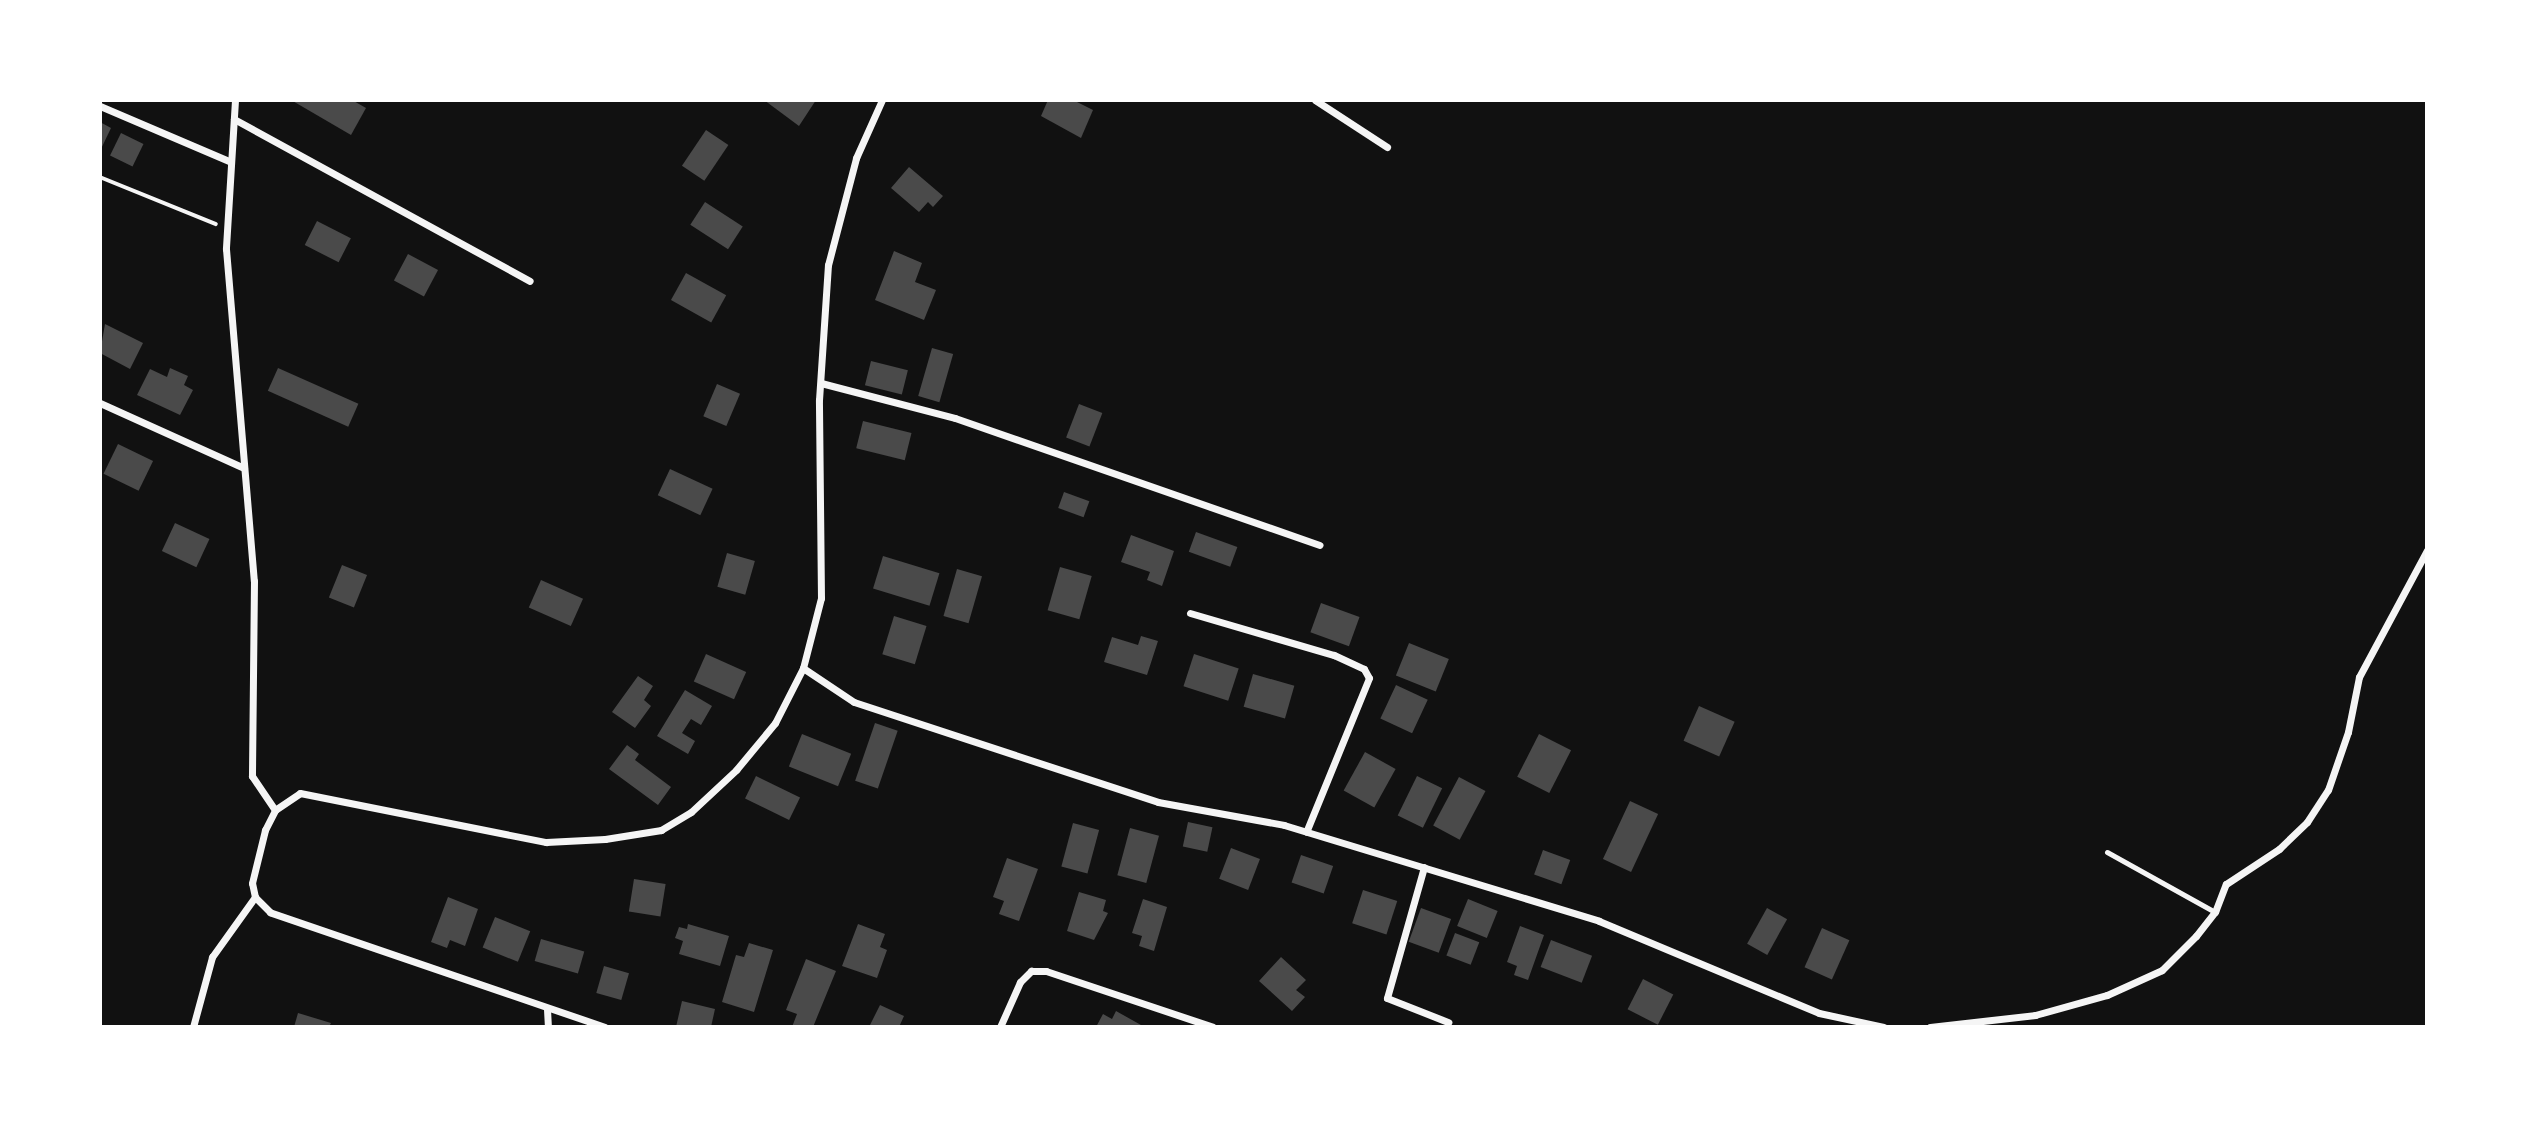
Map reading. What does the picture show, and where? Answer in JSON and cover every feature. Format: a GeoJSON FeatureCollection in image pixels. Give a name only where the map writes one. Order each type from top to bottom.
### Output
{"type":"FeatureCollection","features":[{"type":"Feature","properties":{"kind":"street"},"geometry":{"type":"LineString","coordinates":[[235,100],[227,229],[254,581],[252,776],[275,810]]}},
{"type":"Feature","properties":{"kind":"street"},"geometry":{"type":"LineString","coordinates":[[605,1027],[289,920],[270,912],[255,897],[252,883],[275,810],[300,793],[546,842],[605,839],[661,830],[691,812],[736,770],[775,723],[803,668],[821,598],[821,383],[828,265],[856,158],[881,100]]}},
{"type":"Feature","properties":{"kind":"street"},"geometry":{"type":"LineString","coordinates":[[1315,100],[1387,147]]}},
{"type":"Feature","properties":{"kind":"street"},"geometry":{"type":"LineString","coordinates":[[100,106],[231,162]]}},
{"type":"Feature","properties":{"kind":"street"},"geometry":{"type":"LineString","coordinates":[[234,119],[530,281]]}},
{"type":"Feature","properties":{"kind":"street"},"geometry":{"type":"LineString","coordinates":[[821,383],[956,418],[1320,545]]}},
{"type":"Feature","properties":{"kind":"street"},"geometry":{"type":"LineString","coordinates":[[100,403],[244,468]]}},
{"type":"Feature","properties":{"kind":"street"},"geometry":{"type":"LineString","coordinates":[[1930,1027],[2035,1015],[2107,995],[2162,970],[2215,912],[2226,884],[2279,849],[2307,822],[2328,790],[2347,732],[2359,677],[2427,550]]}},
{"type":"Feature","properties":{"kind":"street"},"geometry":{"type":"LineString","coordinates":[[1191,612],[1334,655],[1364,669],[1369,678],[1306,832]]}},
{"type":"Feature","properties":{"kind":"street"},"geometry":{"type":"LineString","coordinates":[[803,668],[854,702],[1158,802],[1306,832],[1599,921],[1819,1013],[1884,1027]]}},
{"type":"Feature","properties":{"kind":"street"},"geometry":{"type":"LineString","coordinates":[[1424,867],[1387,998],[1448,1022]]}},
{"type":"Feature","properties":{"kind":"street"},"geometry":{"type":"LineString","coordinates":[[193,1027],[212,957],[255,897]]}},
{"type":"Feature","properties":{"kind":"street"},"geometry":{"type":"LineString","coordinates":[[1000,1027],[1020,982],[1031,971],[1038,971],[1213,1027]]}},
{"type":"Feature","properties":{"kind":"street"},"geometry":{"type":"LineString","coordinates":[[547,1009],[548,1027]]}},
{"type":"Feature","properties":{"kind":"lane"},"geometry":{"type":"LineString","coordinates":[[2107,852],[2215,912]]}},
{"type":"Feature","properties":{"kind":"path"},"geometry":{"type":"LineString","coordinates":[[100,177],[227,229]]}},
{"type":"Feature","properties":{"kind":"building"},"geometry":{"type":"Polygon","coordinates":[[[291,100],[352,100],[366,108],[351,135],[291,100]]]}},
{"type":"Feature","properties":{"kind":"building"},"geometry":{"type":"Polygon","coordinates":[[[764,100],[816,100],[799,126],[764,100]]]}},
{"type":"Feature","properties":{"kind":"building"},"geometry":{"type":"Polygon","coordinates":[[[1048,100],[1073,100],[1093,110],[1081,138],[1041,116],[1048,100]]]}},
{"type":"Feature","properties":{"kind":"building"},"geometry":{"type":"Polygon","coordinates":[[[100,122],[111,128],[100,151],[100,122]]]}},
{"type":"Feature","properties":{"kind":"building"},"geometry":{"type":"Polygon","coordinates":[[[706,130],[728,145],[704,181],[682,166],[706,130]]]}},
{"type":"Feature","properties":{"kind":"building"},"geometry":{"type":"Polygon","coordinates":[[[121,133],[143,144],[133,166],[110,155],[121,133]]]}},
{"type":"Feature","properties":{"kind":"building"},"geometry":{"type":"Polygon","coordinates":[[[909,167],[943,196],[933,207],[928,202],[919,212],[891,188],[909,167]]]}},
{"type":"Feature","properties":{"kind":"building"},"geometry":{"type":"Polygon","coordinates":[[[705,202],[743,227],[728,249],[690,225],[705,202]]]}},
{"type":"Feature","properties":{"kind":"building"},"geometry":{"type":"Polygon","coordinates":[[[317,221],[351,238],[339,262],[305,245],[317,221]]]}},
{"type":"Feature","properties":{"kind":"building"},"geometry":{"type":"Polygon","coordinates":[[[894,251],[922,263],[915,282],[936,290],[924,320],[875,300],[894,251]]]}},
{"type":"Feature","properties":{"kind":"building"},"geometry":{"type":"Polygon","coordinates":[[[408,254],[438,270],[424,296],[394,280],[408,254]]]}},
{"type":"Feature","properties":{"kind":"building"},"geometry":{"type":"Polygon","coordinates":[[[686,273],[726,295],[711,322],[671,300],[686,273]]]}},
{"type":"Feature","properties":{"kind":"building"},"geometry":{"type":"Polygon","coordinates":[[[105,324],[143,343],[130,369],[100,353],[105,324]]]}},
{"type":"Feature","properties":{"kind":"building"},"geometry":{"type":"Polygon","coordinates":[[[932,348],[953,354],[939,402],[918,396],[932,348]]]}},
{"type":"Feature","properties":{"kind":"building"},"geometry":{"type":"Polygon","coordinates":[[[871,361],[908,370],[902,394],[865,385],[871,361]]]}},
{"type":"Feature","properties":{"kind":"building"},"geometry":{"type":"Polygon","coordinates":[[[170,368],[188,376],[184,385],[193,390],[180,415],[137,395],[150,369],[167,377],[170,368]]]}},
{"type":"Feature","properties":{"kind":"building"},"geometry":{"type":"Polygon","coordinates":[[[278,368],[358,404],[348,427],[268,391],[278,368]]]}},
{"type":"Feature","properties":{"kind":"building"},"geometry":{"type":"Polygon","coordinates":[[[717,384],[740,394],[726,426],[703,416],[717,384]]]}},
{"type":"Feature","properties":{"kind":"building"},"geometry":{"type":"Polygon","coordinates":[[[1079,404],[1102,413],[1089,447],[1066,438],[1079,404]]]}},
{"type":"Feature","properties":{"kind":"building"},"geometry":{"type":"Polygon","coordinates":[[[863,421],[912,433],[905,460],[856,448],[863,421]]]}},
{"type":"Feature","properties":{"kind":"building"},"geometry":{"type":"Polygon","coordinates":[[[118,444],[153,461],[139,491],[104,474],[118,444]]]}},
{"type":"Feature","properties":{"kind":"building"},"geometry":{"type":"Polygon","coordinates":[[[670,469],[713,489],[700,515],[658,495],[670,469]]]}},
{"type":"Feature","properties":{"kind":"building"},"geometry":{"type":"Polygon","coordinates":[[[1064,492],[1089,501],[1084,517],[1058,508],[1064,492]]]}},
{"type":"Feature","properties":{"kind":"building"},"geometry":{"type":"Polygon","coordinates":[[[175,523],[209,539],[196,567],[162,551],[175,523]]]}},
{"type":"Feature","properties":{"kind":"building"},"geometry":{"type":"Polygon","coordinates":[[[1196,532],[1237,547],[1230,567],[1189,552],[1196,532]]]}},
{"type":"Feature","properties":{"kind":"building"},"geometry":{"type":"Polygon","coordinates":[[[1131,535],[1174,551],[1162,586],[1147,580],[1150,572],[1121,562],[1131,535]]]}},
{"type":"Feature","properties":{"kind":"building"},"geometry":{"type":"Polygon","coordinates":[[[727,553],[755,561],[745,595],[717,587],[727,553]]]}},
{"type":"Feature","properties":{"kind":"building"},"geometry":{"type":"Polygon","coordinates":[[[883,556],[939,573],[929,606],[873,589],[883,556]]]}},
{"type":"Feature","properties":{"kind":"building"},"geometry":{"type":"Polygon","coordinates":[[[342,565],[367,575],[354,608],[329,597],[342,565]]]}},
{"type":"Feature","properties":{"kind":"building"},"geometry":{"type":"Polygon","coordinates":[[[1060,567],[1092,576],[1079,619],[1048,610],[1060,567]]]}},
{"type":"Feature","properties":{"kind":"building"},"geometry":{"type":"Polygon","coordinates":[[[957,569],[982,576],[968,623],[943,616],[957,569]]]}},
{"type":"Feature","properties":{"kind":"building"},"geometry":{"type":"Polygon","coordinates":[[[541,580],[583,599],[571,626],[529,607],[541,580]]]}},
{"type":"Feature","properties":{"kind":"building"},"geometry":{"type":"Polygon","coordinates":[[[1321,603],[1360,617],[1349,646],[1310,632],[1321,603]]]}},
{"type":"Feature","properties":{"kind":"building"},"geometry":{"type":"Polygon","coordinates":[[[894,616],[927,626],[915,664],[882,654],[894,616]]]}},
{"type":"Feature","properties":{"kind":"building"},"geometry":{"type":"Polygon","coordinates":[[[1141,636],[1158,641],[1147,675],[1104,662],[1112,637],[1138,645],[1141,636]]]}},
{"type":"Feature","properties":{"kind":"building"},"geometry":{"type":"Polygon","coordinates":[[[1409,643],[1449,659],[1436,692],[1396,675],[1409,643]]]}},
{"type":"Feature","properties":{"kind":"building"},"geometry":{"type":"Polygon","coordinates":[[[706,654],[746,672],[734,699],[694,681],[706,654]]]}},
{"type":"Feature","properties":{"kind":"building"},"geometry":{"type":"Polygon","coordinates":[[[1194,654],[1239,669],[1228,701],[1183,686],[1194,654]]]}},
{"type":"Feature","properties":{"kind":"building"},"geometry":{"type":"Polygon","coordinates":[[[1253,674],[1294,686],[1285,719],[1244,707],[1253,674]]]}},
{"type":"Feature","properties":{"kind":"building"},"geometry":{"type":"Polygon","coordinates":[[[638,676],[653,686],[644,700],[651,706],[635,728],[612,712],[638,676]]]}},
{"type":"Feature","properties":{"kind":"building"},"geometry":{"type":"Polygon","coordinates":[[[1396,685],[1428,700],[1412,733],[1380,719],[1396,685]]]}},
{"type":"Feature","properties":{"kind":"building"},"geometry":{"type":"Polygon","coordinates":[[[685,690],[712,706],[701,725],[691,719],[682,733],[695,741],[688,754],[657,736],[685,690]]]}},
{"type":"Feature","properties":{"kind":"building"},"geometry":{"type":"Polygon","coordinates":[[[1699,706],[1735,722],[1719,757],[1684,741],[1699,706]]]}},
{"type":"Feature","properties":{"kind":"building"},"geometry":{"type":"Polygon","coordinates":[[[875,723],[898,731],[878,788],[855,781],[875,723]]]}},
{"type":"Feature","properties":{"kind":"building"},"geometry":{"type":"Polygon","coordinates":[[[802,734],[851,754],[838,786],[789,766],[802,734]]]}},
{"type":"Feature","properties":{"kind":"building"},"geometry":{"type":"Polygon","coordinates":[[[1539,734],[1571,750],[1549,793],[1517,777],[1539,734]]]}},
{"type":"Feature","properties":{"kind":"building"},"geometry":{"type":"Polygon","coordinates":[[[627,745],[639,754],[635,760],[671,787],[658,805],[609,769],[627,745]]]}},
{"type":"Feature","properties":{"kind":"building"},"geometry":{"type":"Polygon","coordinates":[[[1365,752],[1396,769],[1374,807],[1344,790],[1365,752]]]}},
{"type":"Feature","properties":{"kind":"building"},"geometry":{"type":"Polygon","coordinates":[[[756,776],[800,797],[789,820],[745,798],[756,776]]]}},
{"type":"Feature","properties":{"kind":"building"},"geometry":{"type":"Polygon","coordinates":[[[1417,776],[1442,788],[1423,828],[1398,816],[1417,776]]]}},
{"type":"Feature","properties":{"kind":"building"},"geometry":{"type":"Polygon","coordinates":[[[1459,777],[1485,791],[1460,840],[1433,826],[1459,777]]]}},
{"type":"Feature","properties":{"kind":"building"},"geometry":{"type":"Polygon","coordinates":[[[1630,801],[1658,814],[1631,872],[1603,859],[1630,801]]]}},
{"type":"Feature","properties":{"kind":"building"},"geometry":{"type":"Polygon","coordinates":[[[1188,822],[1212,827],[1207,852],[1183,846],[1188,822]]]}},
{"type":"Feature","properties":{"kind":"building"},"geometry":{"type":"Polygon","coordinates":[[[1073,823],[1099,830],[1087,873],[1061,866],[1073,823]]]}},
{"type":"Feature","properties":{"kind":"building"},"geometry":{"type":"Polygon","coordinates":[[[1130,828],[1159,836],[1146,883],[1117,875],[1130,828]]]}},
{"type":"Feature","properties":{"kind":"building"},"geometry":{"type":"Polygon","coordinates":[[[1231,848],[1260,859],[1248,890],[1219,879],[1231,848]]]}},
{"type":"Feature","properties":{"kind":"building"},"geometry":{"type":"Polygon","coordinates":[[[1543,850],[1570,860],[1561,884],[1534,874],[1543,850]]]}},
{"type":"Feature","properties":{"kind":"building"},"geometry":{"type":"Polygon","coordinates":[[[1301,855],[1333,866],[1324,893],[1292,882],[1301,855]]]}},
{"type":"Feature","properties":{"kind":"building"},"geometry":{"type":"Polygon","coordinates":[[[1007,858],[1038,869],[1019,921],[999,914],[1004,901],[993,897],[1007,858]]]}},
{"type":"Feature","properties":{"kind":"building"},"geometry":{"type":"Polygon","coordinates":[[[634,879],[666,884],[660,917],[629,912],[634,879]]]}},
{"type":"Feature","properties":{"kind":"building"},"geometry":{"type":"Polygon","coordinates":[[[1363,890],[1397,901],[1386,934],[1352,923],[1363,890]]]}},
{"type":"Feature","properties":{"kind":"building"},"geometry":{"type":"Polygon","coordinates":[[[1079,892],[1106,900],[1103,911],[1108,913],[1094,940],[1067,931],[1079,892]]]}},
{"type":"Feature","properties":{"kind":"building"},"geometry":{"type":"Polygon","coordinates":[[[448,897],[478,909],[465,946],[450,940],[447,948],[431,942],[448,897]]]}},
{"type":"Feature","properties":{"kind":"building"},"geometry":{"type":"Polygon","coordinates":[[[1143,899],[1167,907],[1154,951],[1139,946],[1142,936],[1132,933],[1143,899]]]}},
{"type":"Feature","properties":{"kind":"building"},"geometry":{"type":"Polygon","coordinates":[[[1468,899],[1498,911],[1487,938],[1457,926],[1468,899]]]}},
{"type":"Feature","properties":{"kind":"building"},"geometry":{"type":"Polygon","coordinates":[[[1421,908],[1451,919],[1439,953],[1409,942],[1421,908]]]}},
{"type":"Feature","properties":{"kind":"building"},"geometry":{"type":"Polygon","coordinates":[[[1767,908],[1787,919],[1767,955],[1747,944],[1767,908]]]}},
{"type":"Feature","properties":{"kind":"building"},"geometry":{"type":"Polygon","coordinates":[[[495,917],[530,931],[518,962],[483,948],[495,917]]]}},
{"type":"Feature","properties":{"kind":"building"},"geometry":{"type":"Polygon","coordinates":[[[688,924],[729,936],[720,966],[679,954],[683,941],[675,938],[679,927],[687,929],[688,924]]]}},
{"type":"Feature","properties":{"kind":"building"},"geometry":{"type":"Polygon","coordinates":[[[858,924],[885,934],[880,947],[887,950],[877,978],[842,966],[858,924]]]}},
{"type":"Feature","properties":{"kind":"building"},"geometry":{"type":"Polygon","coordinates":[[[1520,926],[1544,935],[1528,980],[1514,975],[1517,966],[1507,962],[1520,926]]]}},
{"type":"Feature","properties":{"kind":"building"},"geometry":{"type":"Polygon","coordinates":[[[1822,928],[1849,940],[1832,979],[1805,967],[1822,928]]]}},
{"type":"Feature","properties":{"kind":"building"},"geometry":{"type":"Polygon","coordinates":[[[1455,933],[1479,942],[1471,965],[1446,955],[1455,933]]]}},
{"type":"Feature","properties":{"kind":"building"},"geometry":{"type":"Polygon","coordinates":[[[541,939],[584,951],[578,974],[535,961],[541,939]]]}},
{"type":"Feature","properties":{"kind":"building"},"geometry":{"type":"Polygon","coordinates":[[[1551,940],[1592,956],[1582,983],[1541,967],[1551,940]]]}},
{"type":"Feature","properties":{"kind":"building"},"geometry":{"type":"Polygon","coordinates":[[[749,943],[773,950],[754,1012],[722,1002],[736,955],[744,957],[749,943]]]}},
{"type":"Feature","properties":{"kind":"building"},"geometry":{"type":"Polygon","coordinates":[[[1281,957],[1306,980],[1296,990],[1305,997],[1292,1011],[1259,981],[1281,957]]]}},
{"type":"Feature","properties":{"kind":"building"},"geometry":{"type":"Polygon","coordinates":[[[806,959],[836,971],[813,1027],[792,1027],[797,1014],[786,1010],[806,959]]]}},
{"type":"Feature","properties":{"kind":"building"},"geometry":{"type":"Polygon","coordinates":[[[604,966],[629,973],[621,1000],[596,993],[604,966]]]}},
{"type":"Feature","properties":{"kind":"building"},"geometry":{"type":"Polygon","coordinates":[[[1643,979],[1673,994],[1658,1025],[1628,1009],[1643,979]]]}},
{"type":"Feature","properties":{"kind":"building"},"geometry":{"type":"Polygon","coordinates":[[[682,1001],[715,1009],[711,1027],[676,1027],[682,1001]]]}},
{"type":"Feature","properties":{"kind":"building"},"geometry":{"type":"Polygon","coordinates":[[[880,1005],[904,1016],[899,1027],[869,1027],[880,1005]]]}},
{"type":"Feature","properties":{"kind":"building"},"geometry":{"type":"Polygon","coordinates":[[[1116,1011],[1141,1025],[1140,1027],[1096,1027],[1103,1014],[1112,1019],[1116,1011]]]}},
{"type":"Feature","properties":{"kind":"building"},"geometry":{"type":"Polygon","coordinates":[[[298,1013],[331,1023],[329,1027],[294,1027],[298,1013]]]}}]}
